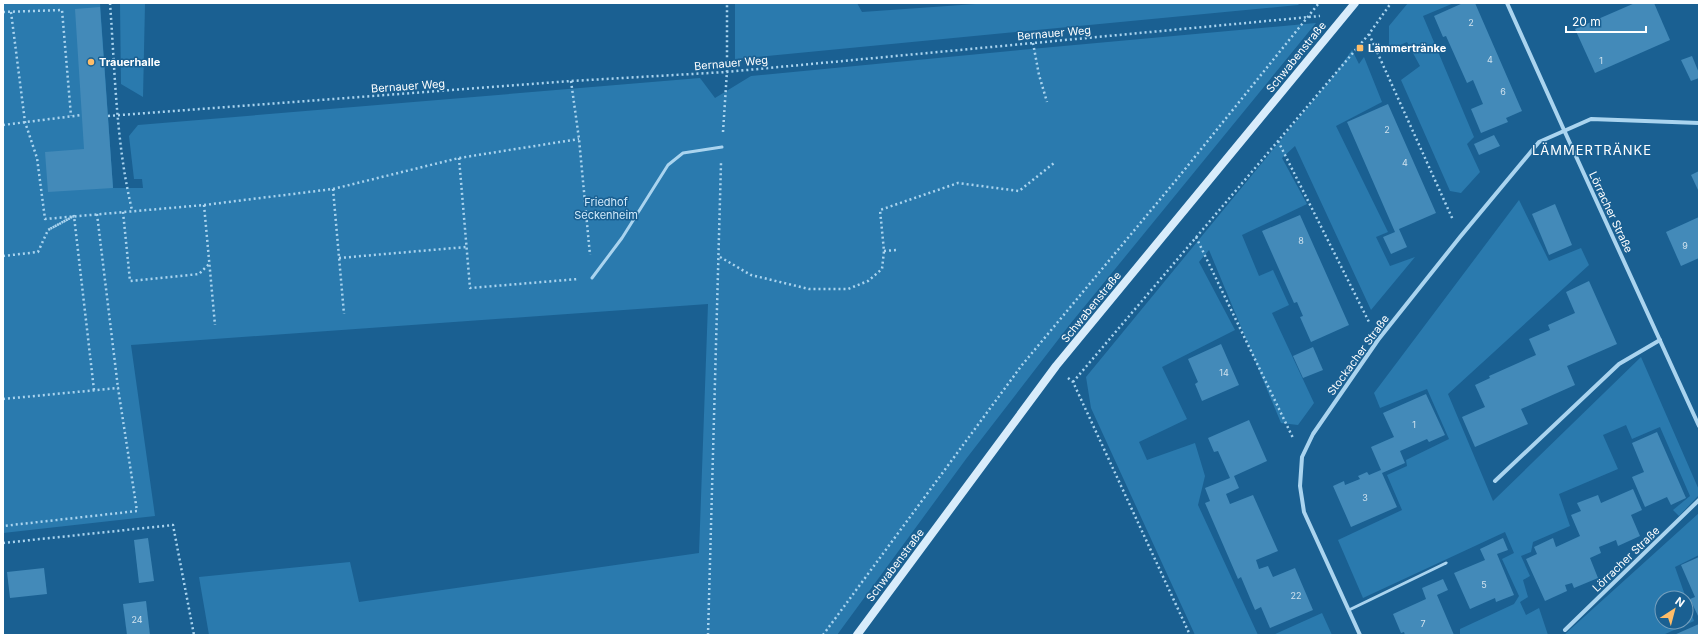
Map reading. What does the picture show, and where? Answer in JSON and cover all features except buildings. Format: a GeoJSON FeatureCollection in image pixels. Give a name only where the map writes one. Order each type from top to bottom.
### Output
{"type":"FeatureCollection","features":[{"type":"Feature","properties":{"kind":"street","name":"Schwabenstraße"},"geometry":{"type":"LineString","coordinates":[[856,635],[1056,366],[1355,3]]}},
{"type":"Feature","properties":{"kind":"street","name":"Lörracher Straße"},"geometry":{"type":"LineString","coordinates":[[1507,3],[1699,426]]}},
{"type":"Feature","properties":{"kind":"street","name":"Stockacher Straße"},"geometry":{"type":"LineString","coordinates":[[1360,635],[1304,512],[1300,486],[1302,457],[1313,434],[1378,340],[1460,237],[1539,142],[1591,119],[1699,123]]}},
{"type":"Feature","properties":{"kind":"street"},"geometry":{"type":"LineString","coordinates":[[1495,481],[1619,364],[1660,340]]}},
{"type":"Feature","properties":{"kind":"street","name":"Lörracher Straße"},"geometry":{"type":"LineString","coordinates":[[1565,630],[1699,500]]}},
{"type":"Feature","properties":{"kind":"lane"},"geometry":{"type":"LineString","coordinates":[[592,278],[622,238],[668,165],[683,153],[722,147]]}},
{"type":"Feature","properties":{"kind":"lane"},"geometry":{"type":"LineString","coordinates":[[1349,610],[1446,563]]}},
{"type":"Feature","properties":{"kind":"path"},"geometry":{"type":"LineString","coordinates":[[110,3],[118,116],[127,189],[132,210]]}},
{"type":"Feature","properties":{"kind":"path"},"geometry":{"type":"LineString","coordinates":[[708,635],[727,3]]}},
{"type":"Feature","properties":{"kind":"path"},"geometry":{"type":"LineString","coordinates":[[823,635],[1022,365],[1177,179],[1319,3]]}},
{"type":"Feature","properties":{"kind":"path"},"geometry":{"type":"LineString","coordinates":[[1073,382],[1369,34],[1391,3]]}},
{"type":"Feature","properties":{"kind":"path"},"geometry":{"type":"LineString","coordinates":[[3,12],[62,10],[71,116]]}},
{"type":"Feature","properties":{"kind":"path"},"geometry":{"type":"LineString","coordinates":[[11,12],[25,122],[36,158],[45,219],[132,210],[204,205],[334,189],[459,158],[579,139]]}},
{"type":"Feature","properties":{"kind":"path","name":"Bernauer Weg"},"geometry":{"type":"LineString","coordinates":[[108,116],[571,81],[726,72],[1307,17],[1345,15]]}},
{"type":"Feature","properties":{"kind":"path"},"geometry":{"type":"LineString","coordinates":[[1369,34],[1460,237]]}},
{"type":"Feature","properties":{"kind":"path"},"geometry":{"type":"LineString","coordinates":[[1033,43],[1039,75],[1047,102]]}},
{"type":"Feature","properties":{"kind":"path"},"geometry":{"type":"LineString","coordinates":[[459,158],[470,288],[592,278],[579,139],[571,81]]}},
{"type":"Feature","properties":{"kind":"path"},"geometry":{"type":"LineString","coordinates":[[3,125],[82,115]]}},
{"type":"Feature","properties":{"kind":"path"},"geometry":{"type":"LineString","coordinates":[[1278,141],[1378,340]]}},
{"type":"Feature","properties":{"kind":"path"},"geometry":{"type":"LineString","coordinates":[[720,257],[751,275],[809,289],[848,289],[868,281],[882,269],[884,251],[880,210],[958,183],[1019,191],[1054,163]]}},
{"type":"Feature","properties":{"kind":"path"},"geometry":{"type":"LineString","coordinates":[[334,189],[344,314]]}},
{"type":"Feature","properties":{"kind":"path"},"geometry":{"type":"LineString","coordinates":[[204,205],[215,325]]}},
{"type":"Feature","properties":{"kind":"path"},"geometry":{"type":"LineString","coordinates":[[123,212],[130,280],[199,274],[209,264]]}},
{"type":"Feature","properties":{"kind":"path"},"geometry":{"type":"LineString","coordinates":[[3,526],[137,511],[118,388],[97,214]]}},
{"type":"Feature","properties":{"kind":"path"},"geometry":{"type":"LineString","coordinates":[[3,256],[38,252],[48,230],[74,216]]}},
{"type":"Feature","properties":{"kind":"path"},"geometry":{"type":"LineString","coordinates":[[74,216],[94,390]]}},
{"type":"Feature","properties":{"kind":"path"},"geometry":{"type":"LineString","coordinates":[[1196,237],[1302,457]]}},
{"type":"Feature","properties":{"kind":"path"},"geometry":{"type":"LineString","coordinates":[[339,258],[466,247]]}},
{"type":"Feature","properties":{"kind":"path"},"geometry":{"type":"LineString","coordinates":[[884,251],[896,250]]}},
{"type":"Feature","properties":{"kind":"path"},"geometry":{"type":"LineString","coordinates":[[1056,366],[1073,382],[1190,635]]}},
{"type":"Feature","properties":{"kind":"path"},"geometry":{"type":"LineString","coordinates":[[3,399],[118,388]]}},
{"type":"Feature","properties":{"kind":"path"},"geometry":{"type":"LineString","coordinates":[[3,543],[173,525],[194,635]]}},
{"type":"Feature","properties":{"kind":"green space","name":"Friedhof Seckenheim"},"geometry":{"type":"Polygon","coordinates":[[[3,3],[100,3],[113,188],[143,188],[142,179],[134,179],[129,136],[138,125],[700,78],[715,98],[751,76],[1316,23],[1071,323],[966,459],[837,635],[209,635],[199,577],[350,562],[359,602],[699,553],[708,304],[131,345],[155,516],[3,533],[3,3]]]}},
{"type":"Feature","properties":{"kind":"green space"},"geometry":{"type":"Polygon","coordinates":[[[120,3],[145,3],[143,97],[121,84],[120,3]]]}},
{"type":"Feature","properties":{"kind":"green space"},"geometry":{"type":"Polygon","coordinates":[[[735,3],[857,3],[862,12],[990,3],[1300,3],[1298,5],[735,59],[735,3]]]}},
{"type":"Feature","properties":{"kind":"green space"},"geometry":{"type":"Polygon","coordinates":[[[1408,3],[1454,3],[1423,16],[1474,137],[1467,144],[1480,172],[1461,193],[1450,191],[1401,80],[1420,66],[1407,42],[1389,50],[1389,26],[1408,3]]]}},
{"type":"Feature","properties":{"kind":"green space"},"geometry":{"type":"Polygon","coordinates":[[[1352,50],[1359,64],[1364,57],[1382,102],[1336,126],[1388,232],[1376,237],[1390,266],[1415,257],[1371,310],[1295,146],[1282,158],[1307,204],[1242,235],[1259,276],[1273,270],[1289,305],[1272,313],[1314,403],[1298,425],[1281,423],[1209,250],[1199,262],[1235,330],[1162,367],[1187,419],[1139,442],[1147,460],[1195,443],[1205,476],[1198,505],[1258,635],[1195,635],[1091,408],[1086,377],[1335,74],[1352,50]]]}},
{"type":"Feature","properties":{"kind":"green space"},"geometry":{"type":"Polygon","coordinates":[[[1519,200],[1549,261],[1581,248],[1589,265],[1448,394],[1493,501],[1641,357],[1699,490],[1699,495],[1679,516],[1673,510],[1690,496],[1660,427],[1632,439],[1626,425],[1603,435],[1618,469],[1559,494],[1570,526],[1533,542],[1531,552],[1521,556],[1530,576],[1523,580],[1528,597],[1520,602],[1526,615],[1539,608],[1548,635],[1460,635],[1460,629],[1514,604],[1519,596],[1502,559],[1514,553],[1505,532],[1363,598],[1338,540],[1402,510],[1387,475],[1407,466],[1406,460],[1449,439],[1427,389],[1380,408],[1374,393],[1519,200]]]}},
{"type":"Feature","properties":{"kind":"green space"},"geometry":{"type":"Polygon","coordinates":[[[1699,513],[1699,555],[1675,567],[1683,590],[1654,590],[1654,630],[1674,630],[1663,635],[1564,635],[1699,513]]]}},
{"type":"Feature","properties":{"kind":"green space"},"geometry":{"type":"Polygon","coordinates":[[[1322,613],[1332,635],[1273,635],[1322,613]]]}},
{"type":"Feature","properties":{"kind":"place","name":"Lämmertränke"},"geometry":{"type":"Point","coordinates":[1360,48]}},
{"type":"Feature","properties":{"kind":"place","name":"Trauerhalle"},"geometry":{"type":"Point","coordinates":[91,62]}},
{"type":"Feature","properties":{"kind":"district","name":"LÄMMERTRÄNKE"},"geometry":{"type":"Point","coordinates":[1592,150]}}]}
